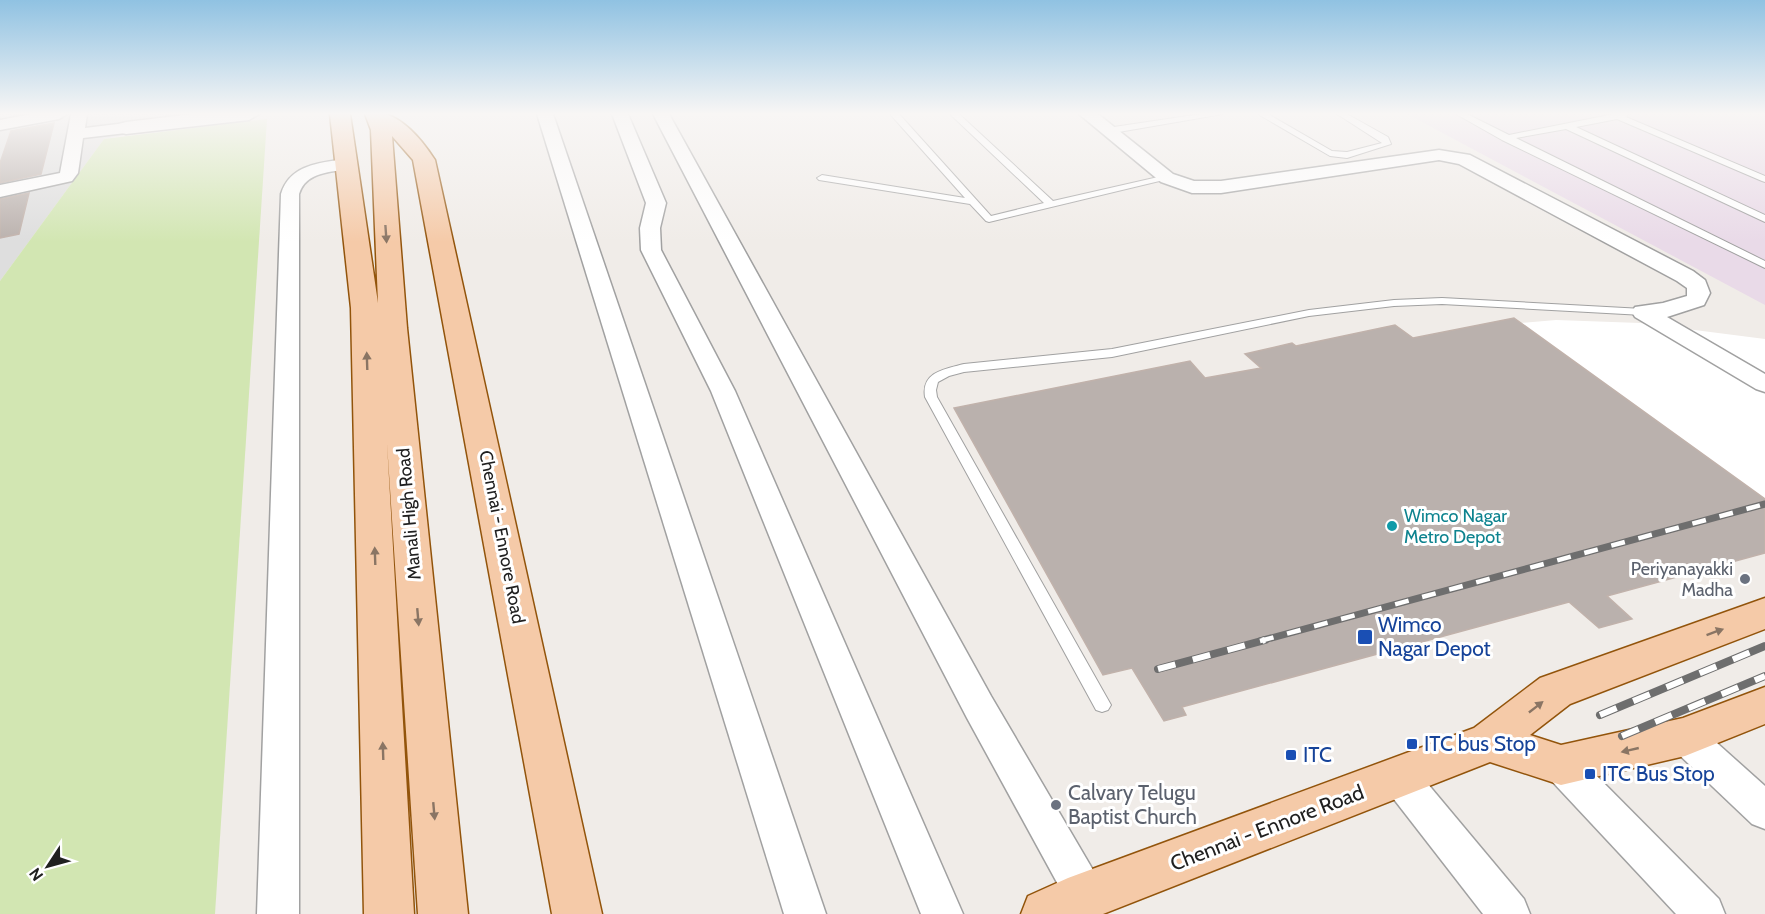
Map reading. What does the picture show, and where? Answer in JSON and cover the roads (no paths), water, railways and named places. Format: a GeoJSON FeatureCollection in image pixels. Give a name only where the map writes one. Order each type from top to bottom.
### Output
{"type":"FeatureCollection","features":[{"type":"Feature","properties":{"kind":"main road","name":"Manali High Road"},"geometry":{"type":"LineString","coordinates":[[344,157],[365,308],[389,914]]}},
{"type":"Feature","properties":{"kind":"main road","name":"Manali High Road"},"geometry":{"type":"LineString","coordinates":[[382,157],[443,914]]}},
{"type":"Feature","properties":{"kind":"main road"},"geometry":{"type":"LineString","coordinates":[[344,161],[382,170],[426,172],[420,157]]}},
{"type":"Feature","properties":{"kind":"main road","name":"Chennai - Ennore Road"},"geometry":{"type":"LineString","coordinates":[[426,172],[577,914]]}},
{"type":"Feature","properties":{"kind":"main road","name":"Chennai - Ennore Road"},"geometry":{"type":"LineString","coordinates":[[1046,914],[1086,896],[1489,742],[1555,691],[1765,613]]}},
{"type":"Feature","properties":{"kind":"main road"},"geometry":{"type":"LineString","coordinates":[[1489,742],[1561,765],[1685,737],[1765,705]]}},
{"type":"Feature","properties":{"kind":"street"},"geometry":{"type":"LineString","coordinates":[[0,190],[66,177],[69,174],[72,157]]}},
{"type":"Feature","properties":{"kind":"street"},"geometry":{"type":"LineString","coordinates":[[559,157],[805,914]]}},
{"type":"Feature","properties":{"kind":"street"},"geometry":{"type":"LineString","coordinates":[[637,157],[656,203],[650,228],[651,250],[723,391],[942,914]]}},
{"type":"Feature","properties":{"kind":"street"},"geometry":{"type":"LineString","coordinates":[[683,157],[760,304],[804,380],[974,696],[1086,896]]}},
{"type":"Feature","properties":{"kind":"street"},"geometry":{"type":"LineString","coordinates":[[1140,157],[1167,178],[1192,187],[1206,188],[1425,157]]}},
{"type":"Feature","properties":{"kind":"street"},"geometry":{"type":"LineString","coordinates":[[1449,157],[1464,159],[1685,276],[1697,285],[1699,293],[1696,300],[1666,310],[1642,312]]}},
{"type":"Feature","properties":{"kind":"street"},"geometry":{"type":"LineString","coordinates":[[278,914],[290,194],[291,186],[300,175],[344,161]]}},
{"type":"Feature","properties":{"kind":"street"},"geometry":{"type":"LineString","coordinates":[[1642,312],[1765,384]]}},
{"type":"Feature","properties":{"kind":"street"},"geometry":{"type":"LineString","coordinates":[[1685,737],[1765,811]]}},
{"type":"Feature","properties":{"kind":"street"},"geometry":{"type":"LineString","coordinates":[[1561,765],[1704,914]]}},
{"type":"Feature","properties":{"kind":"street"},"geometry":{"type":"LineString","coordinates":[[1400,777],[1509,914]]}},
{"type":"Feature","properties":{"kind":"lane"},"geometry":{"type":"LineString","coordinates":[[933,157],[989,219],[1167,178]]}},
{"type":"Feature","properties":{"kind":"lane"},"geometry":{"type":"LineString","coordinates":[[1000,157],[1051,204]]}},
{"type":"Feature","properties":{"kind":"lane"},"geometry":{"type":"LineString","coordinates":[[1543,157],[1765,265]]}},
{"type":"Feature","properties":{"kind":"lane"},"geometry":{"type":"LineString","coordinates":[[1632,157],[1765,219]]}},
{"type":"Feature","properties":{"kind":"lane"},"geometry":{"type":"LineString","coordinates":[[1715,157],[1765,179]]}},
{"type":"Feature","properties":{"kind":"lane"},"geometry":{"type":"LineString","coordinates":[[822,178],[974,202]]}},
{"type":"Feature","properties":{"kind":"lane"},"geometry":{"type":"LineString","coordinates":[[1102,705],[931,397],[928,388],[932,380],[944,372],[964,368],[1112,353],[1347,307],[1442,302],[1642,312]]}},
{"type":"Feature","properties":{"kind":"railway"},"geometry":{"type":"LineString","coordinates":[[1260,641],[1765,504]]}},
{"type":"Feature","properties":{"kind":"railway"},"geometry":{"type":"LineString","coordinates":[[1158,669],[1265,640]]}},
{"type":"Feature","properties":{"kind":"railway"},"geometry":{"type":"LineString","coordinates":[[1600,715],[1765,646]]}},
{"type":"Feature","properties":{"kind":"railway"},"geometry":{"type":"LineString","coordinates":[[1622,736],[1765,676]]}},
{"type":"Feature","properties":{"kind":"place","name":"Wimco Nagar Metro Depot"},"geometry":{"type":"Point","coordinates":[1392,526]}},
{"type":"Feature","properties":{"kind":"place","name":"Periyanayakki Madha"},"geometry":{"type":"Point","coordinates":[1745,579]}},
{"type":"Feature","properties":{"kind":"place","name":"Wimco Nagar Depot"},"geometry":{"type":"Point","coordinates":[1365,637]}},
{"type":"Feature","properties":{"kind":"place","name":"ITC bus Stop"},"geometry":{"type":"Point","coordinates":[1412,744]}},
{"type":"Feature","properties":{"kind":"place","name":"ITC"},"geometry":{"type":"Point","coordinates":[1291,755]}},
{"type":"Feature","properties":{"kind":"place","name":"ITC Bus Stop"},"geometry":{"type":"Point","coordinates":[1590,774]}},
{"type":"Feature","properties":{"kind":"place","name":"Calvary Telugu Baptist Church"},"geometry":{"type":"Point","coordinates":[1056,805]}}]}
